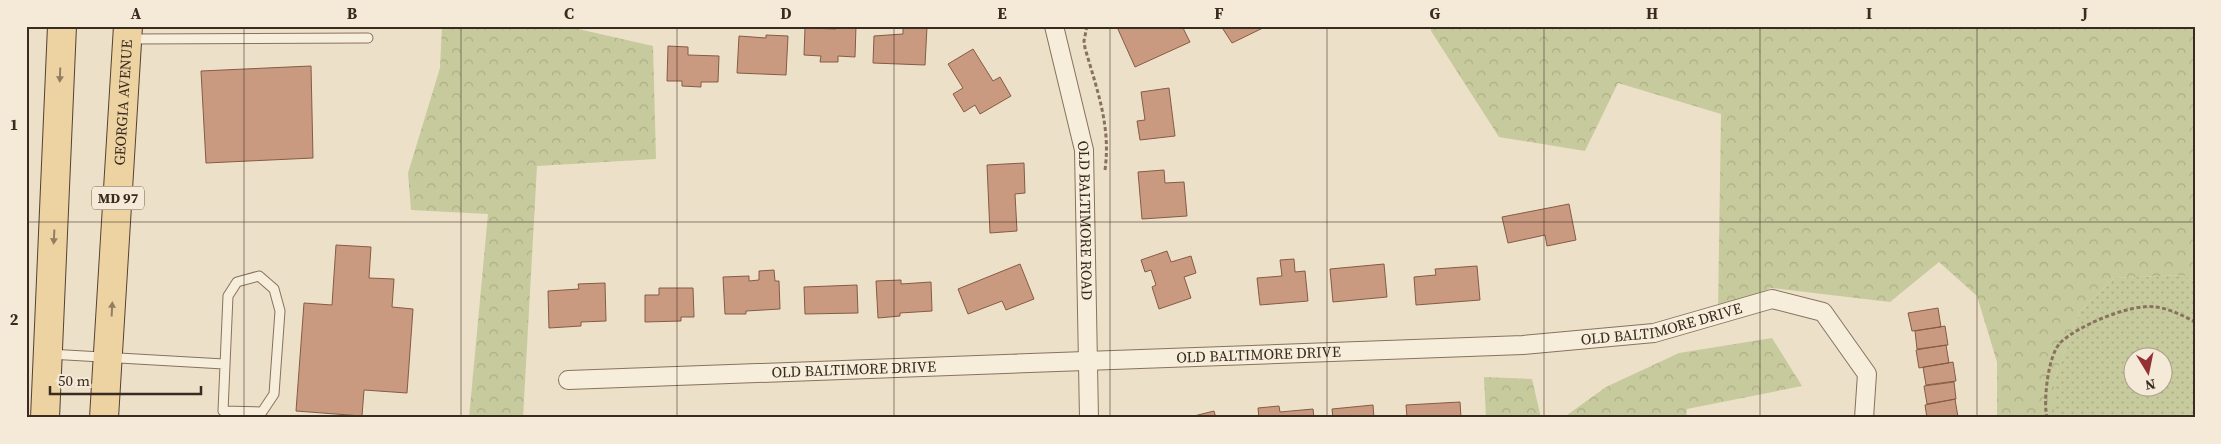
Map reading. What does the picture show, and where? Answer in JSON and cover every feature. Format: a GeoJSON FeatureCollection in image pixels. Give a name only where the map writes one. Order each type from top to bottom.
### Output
{"type":"FeatureCollection","features":[{"type":"Feature","properties":{"kind":"main road"},"geometry":{"type":"LineString","coordinates":[[45,418],[62,26]]}},
{"type":"Feature","properties":{"kind":"main road","name":"GEORGIA AVENUE"},"geometry":{"type":"LineString","coordinates":[[104,418],[127,33]]}},
{"type":"Feature","properties":{"kind":"street","name":"OLD BALTIMORE ROAD"},"geometry":{"type":"LineString","coordinates":[[1054,26],[1084,150],[1089,418]]}},
{"type":"Feature","properties":{"kind":"street","name":"OLD BALTIMORE DRIVE"},"geometry":{"type":"LineString","coordinates":[[568,380],[1523,345],[1645,334],[1772,299],[1823,312],[1867,374],[1864,418]]}},
{"type":"Feature","properties":{"kind":"lane"},"geometry":{"type":"LineString","coordinates":[[127,33],[368,38]]}},
{"type":"Feature","properties":{"kind":"lane"},"geometry":{"type":"LineString","coordinates":[[258,276],[274,289],[280,311],[274,394],[262,412],[223,411],[224,364],[228,296],[237,282],[258,276]]}},
{"type":"Feature","properties":{"kind":"lane"},"geometry":{"type":"LineString","coordinates":[[48,354],[224,364]]}},
{"type":"Feature","properties":{"kind":"path"},"geometry":{"type":"LineString","coordinates":[[2047,418],[2046,388],[2052,361],[2060,344],[2111,314],[2144,306],[2177,312],[2195,322]]}},
{"type":"Feature","properties":{"kind":"green space"},"geometry":{"type":"Polygon","coordinates":[[[442,26],[565,26],[653,46],[656,159],[537,166],[523,418],[469,418],[488,214],[411,210],[408,173],[440,68],[442,26]]]}},
{"type":"Feature","properties":{"kind":"green space"},"geometry":{"type":"Polygon","coordinates":[[[1431,26],[2195,26],[2195,282],[2183,275],[2114,278],[2080,311],[2054,380],[2054,418],[1997,418],[1997,362],[1977,296],[1939,262],[1890,302],[1771,288],[1718,314],[1721,114],[1618,83],[1585,151],[1499,137],[1431,31],[1431,26]]]}},
{"type":"Feature","properties":{"kind":"green space"},"geometry":{"type":"Polygon","coordinates":[[[2183,275],[2195,282],[2195,418],[2054,418],[2054,380],[2080,311],[2114,278],[2183,275]]]}},
{"type":"Feature","properties":{"kind":"green space"},"geometry":{"type":"Polygon","coordinates":[[[1772,338],[1802,386],[1687,409],[1686,418],[1563,418],[1606,387],[1679,353],[1772,338]]]}},
{"type":"Feature","properties":{"kind":"green space"},"geometry":{"type":"Polygon","coordinates":[[[1484,377],[1532,379],[1541,418],[1486,418],[1484,377]]]}},
{"type":"Feature","properties":{"kind":"building"},"geometry":{"type":"Polygon","coordinates":[[[836,26],[856,26],[855,57],[838,56],[838,62],[820,62],[821,56],[804,55],[805,28],[836,29],[836,26]]]}},
{"type":"Feature","properties":{"kind":"building"},"geometry":{"type":"Polygon","coordinates":[[[903,26],[927,27],[925,65],[873,63],[874,36],[903,34],[903,26]]]}},
{"type":"Feature","properties":{"kind":"building"},"geometry":{"type":"Polygon","coordinates":[[[1182,26],[1190,42],[1135,67],[1117,27],[1182,26]]]}},
{"type":"Feature","properties":{"kind":"building"},"geometry":{"type":"Polygon","coordinates":[[[1221,26],[1267,26],[1232,43],[1221,26]]]}},
{"type":"Feature","properties":{"kind":"building"},"geometry":{"type":"Polygon","coordinates":[[[766,35],[788,36],[786,75],[737,73],[739,36],[766,38],[766,35]]]}},
{"type":"Feature","properties":{"kind":"building"},"geometry":{"type":"Polygon","coordinates":[[[668,46],[688,47],[688,55],[719,56],[718,82],[701,82],[701,87],[682,86],[682,81],[667,81],[668,46]]]}},
{"type":"Feature","properties":{"kind":"building"},"geometry":{"type":"Polygon","coordinates":[[[973,49],[993,81],[1000,77],[1011,96],[980,114],[975,105],[964,112],[953,94],[963,88],[948,64],[973,49]]]}},
{"type":"Feature","properties":{"kind":"building"},"geometry":{"type":"Polygon","coordinates":[[[311,66],[313,158],[206,163],[201,71],[311,66]]]}},
{"type":"Feature","properties":{"kind":"building"},"geometry":{"type":"Polygon","coordinates":[[[1169,88],[1175,136],[1140,140],[1137,121],[1145,120],[1141,92],[1169,88]]]}},
{"type":"Feature","properties":{"kind":"building"},"geometry":{"type":"Polygon","coordinates":[[[1024,163],[1025,193],[1015,194],[1017,231],[990,233],[987,165],[1024,163]]]}},
{"type":"Feature","properties":{"kind":"building"},"geometry":{"type":"Polygon","coordinates":[[[1164,170],[1165,183],[1184,182],[1187,216],[1142,219],[1138,172],[1164,170]]]}},
{"type":"Feature","properties":{"kind":"building"},"geometry":{"type":"Polygon","coordinates":[[[1569,204],[1576,240],[1547,246],[1545,235],[1508,243],[1502,217],[1569,204]]]}},
{"type":"Feature","properties":{"kind":"building"},"geometry":{"type":"Polygon","coordinates":[[[336,245],[371,247],[369,278],[394,279],[392,307],[413,309],[407,393],[364,390],[362,416],[296,411],[304,303],[332,305],[336,245]]]}},
{"type":"Feature","properties":{"kind":"building"},"geometry":{"type":"Polygon","coordinates":[[[1167,251],[1171,262],[1191,256],[1196,273],[1184,277],[1191,298],[1159,309],[1152,287],[1156,285],[1151,270],[1145,272],[1141,260],[1167,251]]]}},
{"type":"Feature","properties":{"kind":"building"},"geometry":{"type":"Polygon","coordinates":[[[1294,259],[1295,272],[1305,271],[1308,301],[1260,305],[1257,278],[1282,276],[1280,260],[1294,259]]]}},
{"type":"Feature","properties":{"kind":"building"},"geometry":{"type":"Polygon","coordinates":[[[1020,264],[1034,299],[1006,310],[1002,301],[968,314],[958,289],[1020,264]]]}},
{"type":"Feature","properties":{"kind":"building"},"geometry":{"type":"Polygon","coordinates":[[[1384,264],[1387,297],[1333,302],[1330,269],[1384,264]]]}},
{"type":"Feature","properties":{"kind":"building"},"geometry":{"type":"Polygon","coordinates":[[[1477,266],[1480,300],[1416,305],[1414,277],[1436,275],[1435,269],[1477,266]]]}},
{"type":"Feature","properties":{"kind":"building"},"geometry":{"type":"Polygon","coordinates":[[[774,270],[775,281],[779,281],[780,309],[746,311],[746,314],[725,314],[723,277],[749,276],[749,281],[759,280],[759,271],[774,270]]]}},
{"type":"Feature","properties":{"kind":"building"},"geometry":{"type":"Polygon","coordinates":[[[901,280],[901,284],[931,282],[932,311],[900,313],[900,316],[878,318],[876,281],[901,280]]]}},
{"type":"Feature","properties":{"kind":"building"},"geometry":{"type":"Polygon","coordinates":[[[605,283],[606,321],[581,322],[581,326],[549,328],[548,291],[579,289],[578,284],[605,283]]]}},
{"type":"Feature","properties":{"kind":"building"},"geometry":{"type":"Polygon","coordinates":[[[857,285],[858,313],[805,314],[804,287],[857,285]]]}},
{"type":"Feature","properties":{"kind":"building"},"geometry":{"type":"Polygon","coordinates":[[[659,288],[693,288],[694,317],[681,317],[681,321],[645,322],[645,295],[659,295],[659,288]]]}},
{"type":"Feature","properties":{"kind":"building"},"geometry":{"type":"Polygon","coordinates":[[[1938,308],[1941,327],[1912,331],[1908,313],[1938,308]]]}},
{"type":"Feature","properties":{"kind":"building"},"geometry":{"type":"Polygon","coordinates":[[[1945,326],[1948,345],[1917,349],[1915,331],[1945,326]]]}},
{"type":"Feature","properties":{"kind":"building"},"geometry":{"type":"Polygon","coordinates":[[[1946,345],[1949,363],[1919,368],[1916,350],[1946,345]]]}},
{"type":"Feature","properties":{"kind":"building"},"geometry":{"type":"Polygon","coordinates":[[[1953,362],[1956,381],[1926,385],[1923,367],[1953,362]]]}},
{"type":"Feature","properties":{"kind":"building"},"geometry":{"type":"Polygon","coordinates":[[[1954,382],[1956,399],[1927,404],[1924,386],[1954,382]]]}},
{"type":"Feature","properties":{"kind":"building"},"geometry":{"type":"Polygon","coordinates":[[[1955,399],[1958,417],[1927,418],[1925,405],[1955,399]]]}},
{"type":"Feature","properties":{"kind":"building"},"geometry":{"type":"Polygon","coordinates":[[[1460,402],[1461,418],[1407,418],[1406,405],[1460,402]]]}},
{"type":"Feature","properties":{"kind":"building"},"geometry":{"type":"Polygon","coordinates":[[[1373,405],[1374,418],[1333,418],[1332,409],[1373,405]]]}},
{"type":"Feature","properties":{"kind":"building"},"geometry":{"type":"Polygon","coordinates":[[[1279,406],[1280,412],[1313,409],[1314,418],[1259,418],[1258,408],[1279,406]]]}},
{"type":"Feature","properties":{"kind":"building"},"geometry":{"type":"Polygon","coordinates":[[[1214,411],[1216,418],[1186,418],[1214,411]]]}}]}
